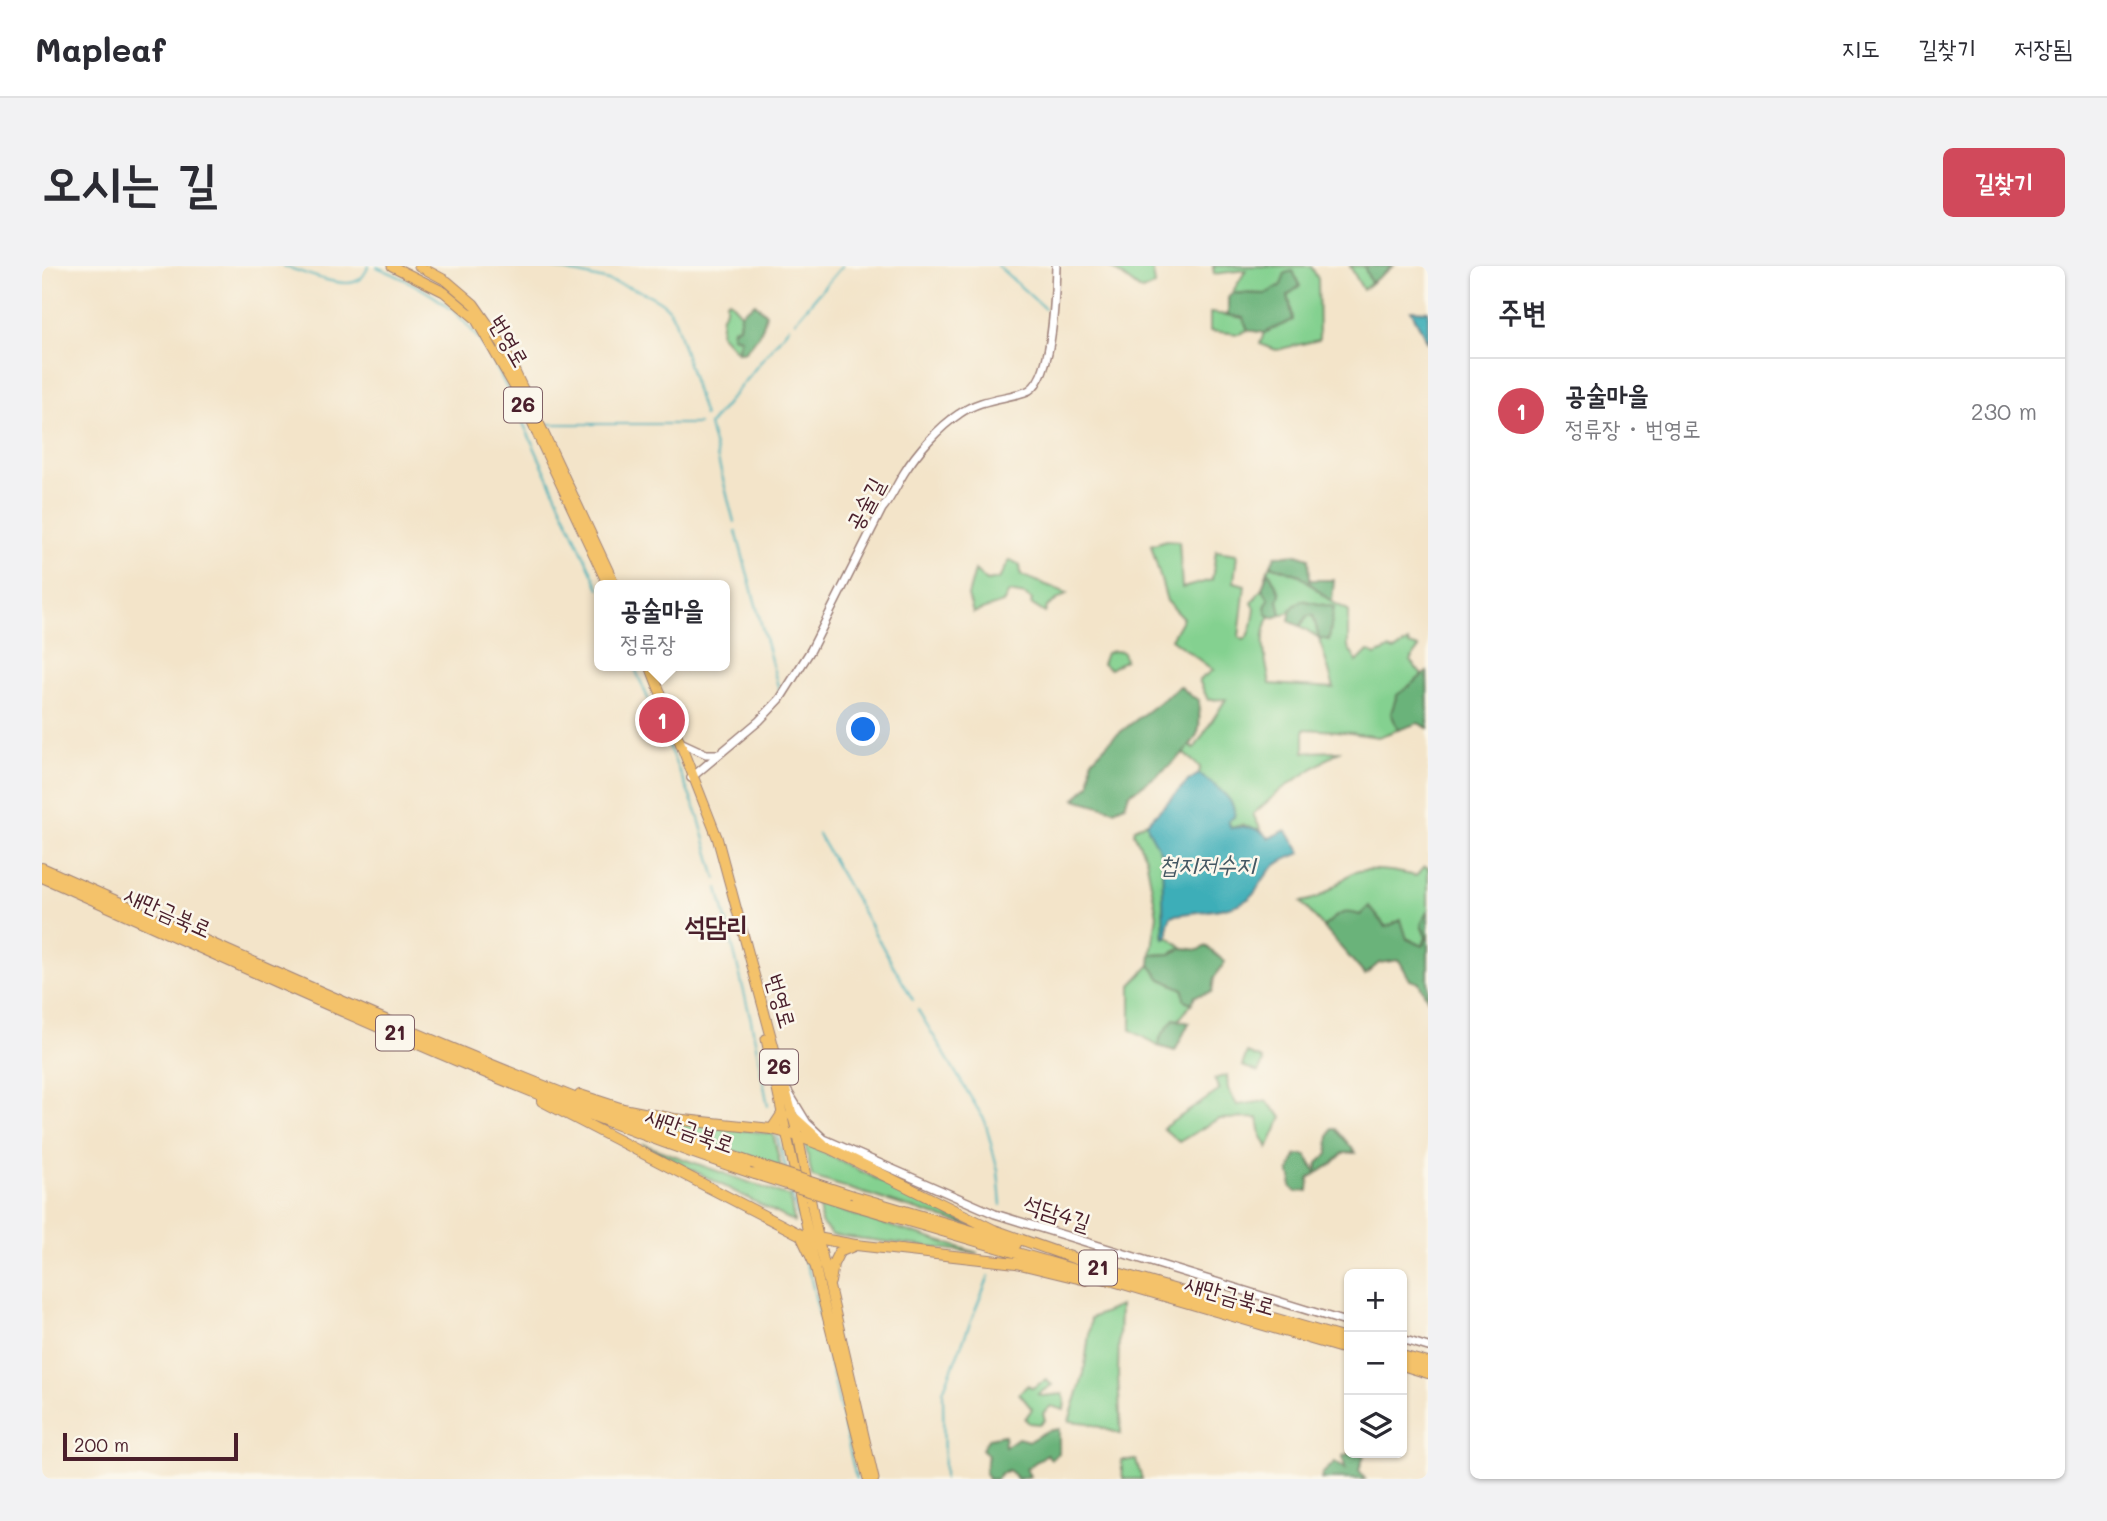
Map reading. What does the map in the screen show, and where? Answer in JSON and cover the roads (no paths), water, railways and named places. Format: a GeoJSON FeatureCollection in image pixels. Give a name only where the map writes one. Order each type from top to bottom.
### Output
{"type":"FeatureCollection","features":[{"type":"Feature","properties":{"kind":"highway","name":"새만금북로"},"geometry":{"type":"LineString","coordinates":[[42,868],[486,1069]]}},
{"type":"Feature","properties":{"kind":"highway","name":"새만금북로"},"geometry":{"type":"LineString","coordinates":[[42,877],[615,1124],[1162,1296],[1344,1349]]}},
{"type":"Feature","properties":{"kind":"highway","name":"21"},"geometry":{"type":"LineString","coordinates":[[486,1069],[623,1109],[674,1118],[772,1129],[798,1136],[994,1230],[1116,1273]]}},
{"type":"Feature","properties":{"kind":"highway","name":"21"},"geometry":{"type":"LineString","coordinates":[[486,1069],[810,1236]]}},
{"type":"Feature","properties":{"kind":"highway"},"geometry":{"type":"LineString","coordinates":[[772,1129],[786,1115],[829,1149]]}},
{"type":"Feature","properties":{"kind":"highway","name":"새만금북로"},"geometry":{"type":"LineString","coordinates":[[849,1199],[1344,1339]]}},
{"type":"Feature","properties":{"kind":"highway"},"geometry":{"type":"LineString","coordinates":[[816,1267],[810,1236],[856,1245]]}},
{"type":"Feature","properties":{"kind":"highway"},"geometry":{"type":"LineString","coordinates":[[830,1282],[833,1264],[839,1252],[856,1245]]}},
{"type":"Feature","properties":{"kind":"highway","name":"21"},"geometry":{"type":"LineString","coordinates":[[856,1245],[1016,1264],[1162,1296]]}},
{"type":"Feature","properties":{"kind":"highway"},"geometry":{"type":"LineString","coordinates":[[1407,1357],[1428,1363]]}},
{"type":"Feature","properties":{"kind":"highway"},"geometry":{"type":"LineString","coordinates":[[1407,1367],[1428,1373]]}},
{"type":"Feature","properties":{"kind":"main road","name":"번영로"},"geometry":{"type":"LineString","coordinates":[[392,266],[444,292],[475,318],[518,393],[606,580]]}},
{"type":"Feature","properties":{"kind":"main road","name":"번영로"},"geometry":{"type":"LineString","coordinates":[[419,266],[447,281],[474,304],[502,344],[613,580]]}},
{"type":"Feature","properties":{"kind":"main road","name":"번영로"},"geometry":{"type":"LineString","coordinates":[[646,671],[718,836],[784,1086],[787,1133],[810,1236],[830,1282],[874,1479]]}},
{"type":"Feature","properties":{"kind":"main road","name":"번영로"},"geometry":{"type":"LineString","coordinates":[[652,671],[693,776],[725,880],[786,1115],[798,1136],[810,1236]]}},
{"type":"Feature","properties":{"kind":"main road"},"geometry":{"type":"LineString","coordinates":[[816,1267],[867,1479]]}},
{"type":"Feature","properties":{"kind":"street","name":"공술길"},"geometry":{"type":"LineString","coordinates":[[693,776],[768,712],[792,682],[905,470],[945,425],[960,413],[982,402],[1028,392],[1035,387],[1053,331],[1056,266]]}},
{"type":"Feature","properties":{"kind":"street"},"geometry":{"type":"LineString","coordinates":[[680,742],[706,754],[720,754]]}},
{"type":"Feature","properties":{"kind":"street","name":"석담4길"},"geometry":{"type":"LineString","coordinates":[[784,1086],[807,1123],[824,1139],[995,1214],[1344,1320]]}},
{"type":"Feature","properties":{"kind":"street"},"geometry":{"type":"LineString","coordinates":[[1407,1341],[1428,1347]]}},
{"type":"Feature","properties":{"kind":"water"},"geometry":{"type":"Polygon","coordinates":[[[1411,310],[1428,311],[1428,343],[1411,310]]]}},
{"type":"Feature","properties":{"kind":"water","name":"첩지저수지"},"geometry":{"type":"Polygon","coordinates":[[[1199,774],[1223,792],[1232,804],[1234,817],[1228,821],[1231,828],[1252,828],[1269,838],[1286,830],[1301,853],[1272,868],[1253,895],[1240,903],[1221,909],[1171,916],[1168,936],[1164,938],[1162,858],[1147,823],[1188,781],[1199,774]]]}},
{"type":"Feature","properties":{"kind":"waterway"},"geometry":{"type":"LineString","coordinates":[[283,266],[347,283],[359,280],[369,266]]}},
{"type":"Feature","properties":{"kind":"waterway"},"geometry":{"type":"LineString","coordinates":[[543,266],[625,286],[655,298],[667,307],[675,320],[704,416]]}},
{"type":"Feature","properties":{"kind":"waterway"},"geometry":{"type":"LineString","coordinates":[[795,321],[842,266]]}},
{"type":"Feature","properties":{"kind":"waterway"},"geometry":{"type":"LineString","coordinates":[[998,266],[1045,309]]}},
{"type":"Feature","properties":{"kind":"waterway"},"geometry":{"type":"LineString","coordinates":[[377,267],[423,289],[457,315],[485,348],[509,393]]}},
{"type":"Feature","properties":{"kind":"waterway"},"geometry":{"type":"LineString","coordinates":[[734,522],[709,425],[789,327]]}},
{"type":"Feature","properties":{"kind":"waterway"},"geometry":{"type":"LineString","coordinates":[[513,401],[595,580]]}},
{"type":"Feature","properties":{"kind":"waterway"},"geometry":{"type":"LineString","coordinates":[[547,424],[698,424]]}},
{"type":"Feature","properties":{"kind":"waterway"},"geometry":{"type":"LineString","coordinates":[[736,531],[779,690]]}},
{"type":"Feature","properties":{"kind":"waterway"},"geometry":{"type":"LineString","coordinates":[[636,671],[698,815],[716,879]]}},
{"type":"Feature","properties":{"kind":"waterway"},"geometry":{"type":"LineString","coordinates":[[818,834],[913,1000]]}},
{"type":"Feature","properties":{"kind":"waterway"},"geometry":{"type":"LineString","coordinates":[[718,888],[751,1020],[768,1106]]}},
{"type":"Feature","properties":{"kind":"waterway"},"geometry":{"type":"LineString","coordinates":[[918,1010],[985,1121],[998,1171],[1001,1205]]}},
{"type":"Feature","properties":{"kind":"waterway"},"geometry":{"type":"LineString","coordinates":[[777,1136],[786,1169]]}},
{"type":"Feature","properties":{"kind":"waterway"},"geometry":{"type":"LineString","coordinates":[[791,1191],[798,1218]]}},
{"type":"Feature","properties":{"kind":"waterway"},"geometry":{"type":"LineString","coordinates":[[801,1251],[811,1279],[856,1479]]}},
{"type":"Feature","properties":{"kind":"waterway"},"geometry":{"type":"LineString","coordinates":[[944,1479],[943,1391],[989,1276]]}},
{"type":"Feature","properties":{"kind":"place","name":"공술마을"},"geometry":{"type":"Point","coordinates":[662,720]}},
{"type":"Feature","properties":{"kind":"district","name":"석담리"},"geometry":{"type":"Point","coordinates":[716,926]}}]}
